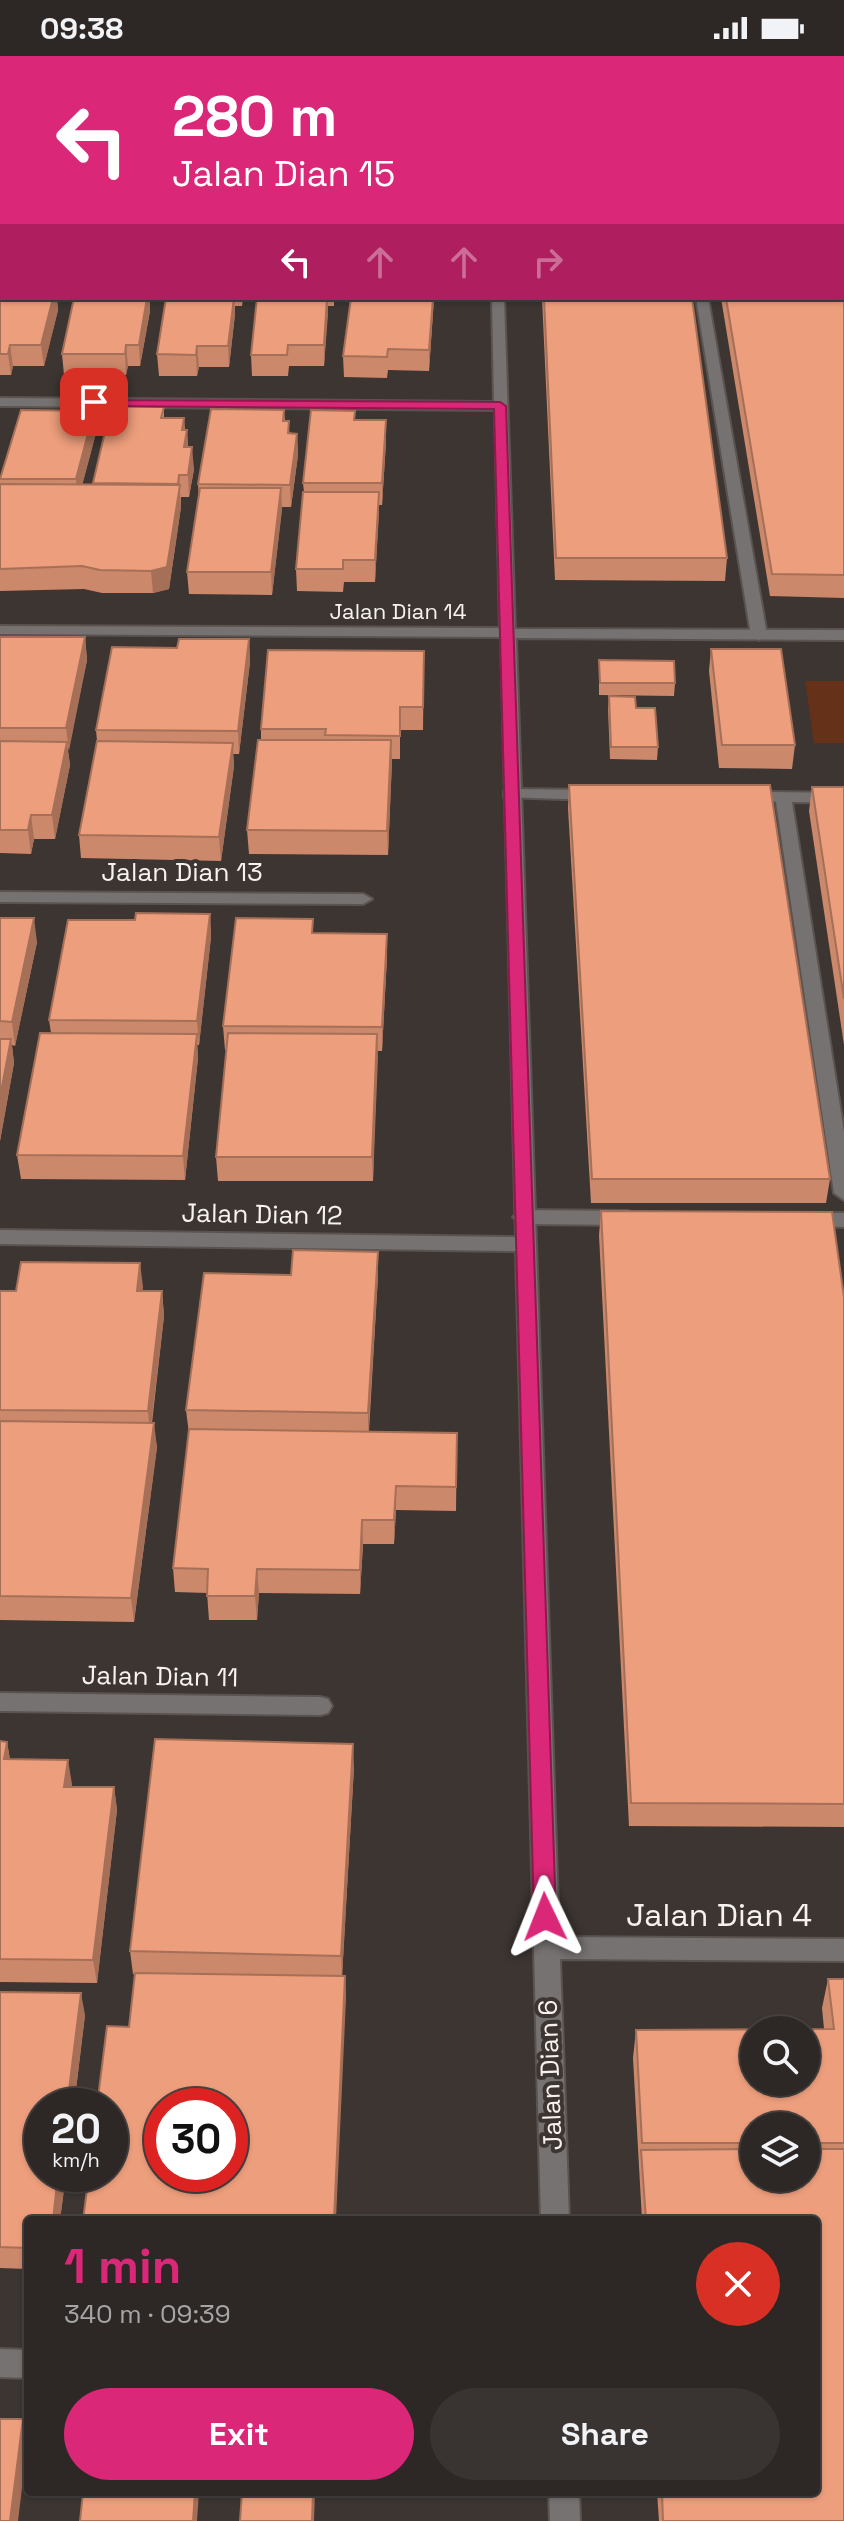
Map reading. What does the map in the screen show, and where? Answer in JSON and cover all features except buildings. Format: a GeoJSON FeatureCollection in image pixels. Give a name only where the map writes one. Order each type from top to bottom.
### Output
{"type":"FeatureCollection","features":[{"type":"Feature","properties":{"kind":"street","name":"Jalan Dian 6"},"geometry":{"type":"LineString","coordinates":[[498,300],[505,633],[555,2216]]}},
{"type":"Feature","properties":{"kind":"street"},"geometry":{"type":"LineString","coordinates":[[702,300],[759,635]]}},
{"type":"Feature","properties":{"kind":"street"},"geometry":{"type":"LineString","coordinates":[[0,402],[500,406]]}},
{"type":"Feature","properties":{"kind":"street","name":"Jalan Dian 14"},"geometry":{"type":"LineString","coordinates":[[0,630],[844,635]]}},
{"type":"Feature","properties":{"kind":"street"},"geometry":{"type":"LineString","coordinates":[[510,794],[617,795]]}},
{"type":"Feature","properties":{"kind":"street"},"geometry":{"type":"LineString","coordinates":[[753,797],[844,798]]}},
{"type":"Feature","properties":{"kind":"street"},"geometry":{"type":"LineString","coordinates":[[783,797],[844,1193]]}},
{"type":"Feature","properties":{"kind":"street","name":"Jalan Dian 13"},"geometry":{"type":"LineString","coordinates":[[0,897],[363,899]]}},
{"type":"Feature","properties":{"kind":"street"},"geometry":{"type":"LineString","coordinates":[[523,1217],[645,1218]]}},
{"type":"Feature","properties":{"kind":"street"},"geometry":{"type":"LineString","coordinates":[[783,1220],[844,1220]]}},
{"type":"Feature","properties":{"kind":"street","name":"Jalan Dian 12"},"geometry":{"type":"LineString","coordinates":[[0,1237],[524,1244]]}},
{"type":"Feature","properties":{"kind":"street","name":"Jalan Dian 11"},"geometry":{"type":"LineString","coordinates":[[0,1702],[320,1706]]}},
{"type":"Feature","properties":{"kind":"street","name":"Jalan Dian 4"},"geometry":{"type":"LineString","coordinates":[[546,1948],[844,1950]]}},
{"type":"Feature","properties":{"kind":"street"},"geometry":{"type":"LineString","coordinates":[[0,2363],[24,2364]]}},
{"type":"Feature","properties":{"kind":"street"},"geometry":{"type":"LineString","coordinates":[[564,2496],[565,2521]]}},
{"type":"Feature","properties":{"kind":"shaded area"},"geometry":{"type":"Polygon","coordinates":[[[805,681],[844,681],[844,743],[814,743],[805,681]]]}},
{"type":"Feature","properties":{"kind":"route"},"geometry":{"type":"LineString","coordinates":[[94,402],[500,406],[545,1917]]}}]}
